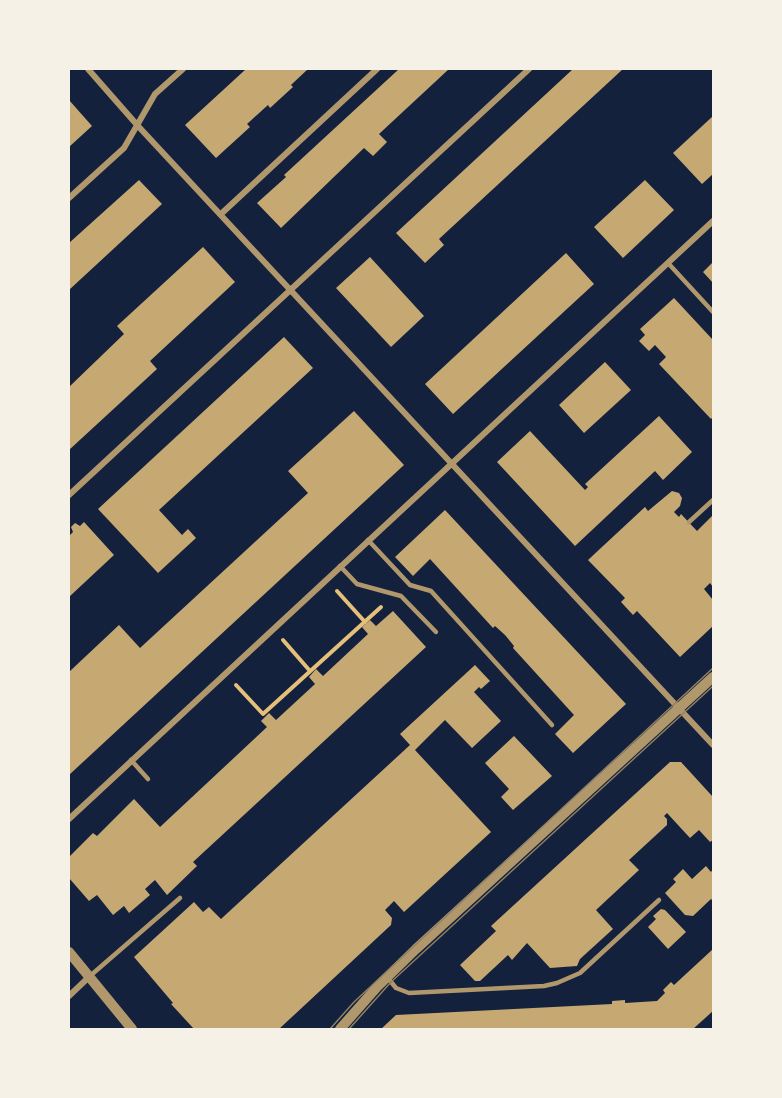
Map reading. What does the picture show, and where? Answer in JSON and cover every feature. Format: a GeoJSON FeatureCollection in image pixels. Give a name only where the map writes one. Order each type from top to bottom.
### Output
{"type":"FeatureCollection","features":[{"type":"Feature","properties":{"kind":"street"},"geometry":{"type":"LineString","coordinates":[[88,69],[450,464],[713,746]]}},
{"type":"Feature","properties":{"kind":"street"},"geometry":{"type":"LineString","coordinates":[[69,198],[124,148],[155,94],[183,69]]}},
{"type":"Feature","properties":{"kind":"street"},"geometry":{"type":"LineString","coordinates":[[221,214],[377,69]]}},
{"type":"Feature","properties":{"kind":"street"},"geometry":{"type":"LineString","coordinates":[[69,495],[529,69]]}},
{"type":"Feature","properties":{"kind":"street"},"geometry":{"type":"LineString","coordinates":[[69,819],[713,221]]}},
{"type":"Feature","properties":{"kind":"street"},"geometry":{"type":"LineString","coordinates":[[339,1029],[387,977],[713,677]]}},
{"type":"Feature","properties":{"kind":"street"},"geometry":{"type":"LineString","coordinates":[[69,952],[132,1029]]}},
{"type":"Feature","properties":{"kind":"street"},"geometry":{"type":"LineString","coordinates":[[69,996],[90,976]]}},
{"type":"Feature","properties":{"kind":"lane"},"geometry":{"type":"LineString","coordinates":[[668,263],[713,312]]}},
{"type":"Feature","properties":{"kind":"lane"},"geometry":{"type":"LineString","coordinates":[[689,522],[713,500]]}},
{"type":"Feature","properties":{"kind":"lane"},"geometry":{"type":"LineString","coordinates":[[368,540],[410,585],[431,591],[552,724]]}},
{"type":"Feature","properties":{"kind":"lane"},"geometry":{"type":"LineString","coordinates":[[340,566],[357,584],[401,596],[436,633]]}},
{"type":"Feature","properties":{"kind":"lane"},"geometry":{"type":"LineString","coordinates":[[131,760],[148,779]]}},
{"type":"Feature","properties":{"kind":"lane"},"geometry":{"type":"LineString","coordinates":[[90,976],[180,898]]}},
{"type":"Feature","properties":{"kind":"lane"},"geometry":{"type":"LineString","coordinates":[[387,977],[396,988],[410,993],[544,986],[557,983],[580,973],[659,900]]}},
{"type":"Feature","properties":{"kind":"path"},"geometry":{"type":"LineString","coordinates":[[336,589],[365,622]]}},
{"type":"Feature","properties":{"kind":"path"},"geometry":{"type":"LineString","coordinates":[[234,683],[263,714],[394,594]]}},
{"type":"Feature","properties":{"kind":"path"},"geometry":{"type":"LineString","coordinates":[[282,639],[310,671]]}},
{"type":"Feature","properties":{"kind":"building"},"geometry":{"type":"Polygon","coordinates":[[[246,69],[308,69],[291,85],[293,87],[270,108],[268,105],[247,124],[250,127],[216,158],[185,125],[246,69]]]}},
{"type":"Feature","properties":{"kind":"building"},"geometry":{"type":"Polygon","coordinates":[[[399,69],[449,69],[379,134],[387,142],[373,156],[364,148],[281,228],[257,203],[286,177],[284,175],[399,69]]]}},
{"type":"Feature","properties":{"kind":"building"},"geometry":{"type":"Polygon","coordinates":[[[573,69],[623,69],[439,239],[444,245],[425,263],[396,233],[573,69]]]}},
{"type":"Feature","properties":{"kind":"building"},"geometry":{"type":"Polygon","coordinates":[[[69,100],[92,126],[69,147],[69,100]]]}},
{"type":"Feature","properties":{"kind":"building"},"geometry":{"type":"Polygon","coordinates":[[[713,116],[713,174],[702,184],[673,153],[713,116]]]}},
{"type":"Feature","properties":{"kind":"building"},"geometry":{"type":"Polygon","coordinates":[[[139,180],[162,204],[69,290],[69,243],[139,180]]]}},
{"type":"Feature","properties":{"kind":"building"},"geometry":{"type":"Polygon","coordinates":[[[645,180],[674,210],[623,258],[594,227],[645,180]]]}},
{"type":"Feature","properties":{"kind":"building"},"geometry":{"type":"Polygon","coordinates":[[[203,247],[235,282],[150,361],[157,369],[69,450],[69,387],[124,334],[117,326],[203,247]]]}},
{"type":"Feature","properties":{"kind":"building"},"geometry":{"type":"Polygon","coordinates":[[[566,253],[594,284],[453,414],[425,384],[566,253]]]}},
{"type":"Feature","properties":{"kind":"building"},"geometry":{"type":"Polygon","coordinates":[[[370,257],[424,316],[391,347],[336,288],[370,257]]]}},
{"type":"Feature","properties":{"kind":"building"},"geometry":{"type":"Polygon","coordinates":[[[713,262],[713,283],[703,272],[713,262]]]}},
{"type":"Feature","properties":{"kind":"building"},"geometry":{"type":"Polygon","coordinates":[[[674,298],[713,340],[713,417],[711,419],[659,364],[666,357],[655,345],[649,351],[639,341],[645,335],[640,329],[674,298]]]}},
{"type":"Feature","properties":{"kind":"building"},"geometry":{"type":"Polygon","coordinates":[[[284,337],[313,368],[159,510],[182,535],[188,529],[196,538],[158,573],[98,509],[284,337]]]}},
{"type":"Feature","properties":{"kind":"building"},"geometry":{"type":"Polygon","coordinates":[[[605,362],[631,390],[584,433],[559,405],[605,362]]]}},
{"type":"Feature","properties":{"kind":"building"},"geometry":{"type":"Polygon","coordinates":[[[354,411],[404,465],[69,775],[69,672],[119,625],[140,648],[308,493],[288,471],[354,411]]]}},
{"type":"Feature","properties":{"kind":"building"},"geometry":{"type":"Polygon","coordinates":[[[659,416],[692,452],[663,480],[655,471],[575,546],[497,462],[530,431],[585,490],[588,487],[585,484],[659,416]]]}},
{"type":"Feature","properties":{"kind":"building"},"geometry":{"type":"Polygon","coordinates":[[[672,491],[679,493],[682,498],[680,506],[674,512],[679,517],[681,514],[697,531],[713,515],[713,587],[710,583],[704,589],[713,600],[713,626],[680,657],[637,611],[633,615],[621,602],[625,598],[588,560],[645,507],[648,511],[672,491]]]}},
{"type":"Feature","properties":{"kind":"building"},"geometry":{"type":"Polygon","coordinates":[[[445,510],[626,704],[573,753],[555,734],[574,715],[513,648],[514,646],[505,635],[495,626],[493,628],[430,559],[413,576],[395,557],[445,510]]]}},
{"type":"Feature","properties":{"kind":"building"},"geometry":{"type":"Polygon","coordinates":[[[84,522],[114,555],[69,597],[69,536],[73,532],[71,527],[75,523],[80,526],[84,522]]]}},
{"type":"Feature","properties":{"kind":"building"},"geometry":{"type":"Polygon","coordinates":[[[393,611],[426,647],[193,862],[197,866],[167,895],[155,880],[145,889],[150,895],[129,913],[124,906],[113,915],[97,895],[89,901],[69,878],[69,857],[93,833],[97,836],[134,799],[160,827],[267,727],[261,721],[269,713],[276,720],[315,684],[309,677],[316,669],[323,676],[368,634],[362,627],[370,620],[376,626],[393,611]]]}},
{"type":"Feature","properties":{"kind":"building"},"geometry":{"type":"Polygon","coordinates":[[[475,665],[490,681],[474,692],[501,721],[472,748],[445,720],[415,750],[491,832],[404,912],[394,901],[385,910],[392,918],[391,925],[279,1029],[194,1029],[134,957],[194,902],[203,912],[209,907],[221,919],[410,745],[400,734],[475,665]]]}},
{"type":"Feature","properties":{"kind":"building"},"geometry":{"type":"Polygon","coordinates":[[[514,736],[552,776],[513,810],[501,797],[509,789],[485,763],[514,736]]]}},
{"type":"Feature","properties":{"kind":"building"},"geometry":{"type":"Polygon","coordinates":[[[670,762],[681,762],[713,797],[713,840],[710,842],[699,830],[690,838],[667,813],[664,816],[667,819],[667,825],[629,860],[639,870],[596,910],[613,929],[580,959],[577,966],[550,968],[527,943],[512,960],[508,955],[480,981],[475,981],[460,965],[496,931],[491,926],[670,762]]]}},
{"type":"Feature","properties":{"kind":"building"},"geometry":{"type":"Polygon","coordinates":[[[706,866],[711,872],[713,869],[713,901],[711,899],[693,916],[685,915],[665,893],[676,882],[673,879],[683,869],[692,879],[706,866]]]}},
{"type":"Feature","properties":{"kind":"building"},"geometry":{"type":"Polygon","coordinates":[[[661,909],[665,910],[686,932],[668,949],[648,927],[656,919],[653,916],[661,909]]]}},
{"type":"Feature","properties":{"kind":"building"},"geometry":{"type":"Polygon","coordinates":[[[713,949],[713,1011],[693,1029],[381,1029],[396,1015],[612,1004],[612,1001],[625,1000],[625,1003],[657,1001],[671,982],[674,985],[713,949]]]}},
{"type":"Feature","properties":{"kind":"tram line"},"geometry":{"type":"LineString","coordinates":[[330,1029],[354,1002],[713,668]]}},
{"type":"Feature","properties":{"kind":"tram line"},"geometry":{"type":"LineString","coordinates":[[349,1029],[391,982],[713,686]]}}]}
